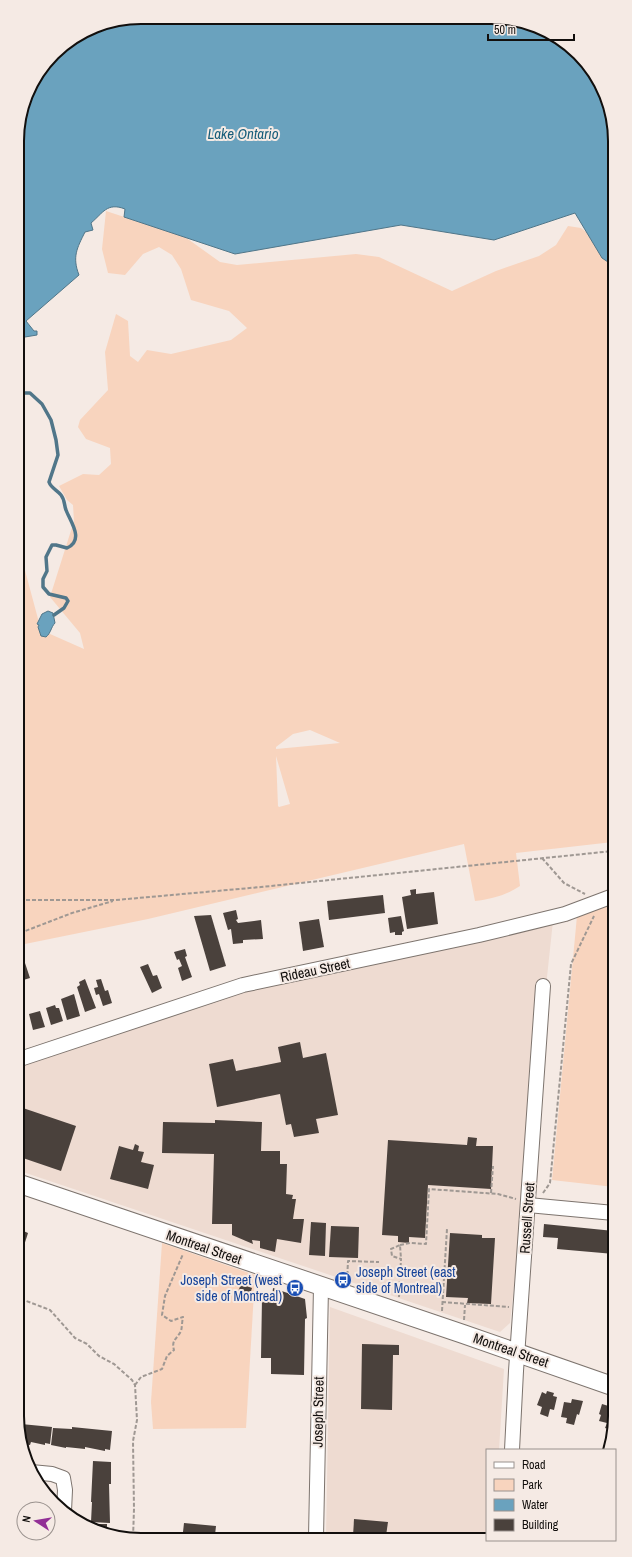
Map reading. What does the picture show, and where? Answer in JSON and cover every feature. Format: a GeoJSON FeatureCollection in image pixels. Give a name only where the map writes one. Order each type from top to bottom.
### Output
{"type":"FeatureCollection","features":[{"type":"Feature","properties":{"kind":"main road","name":"Montreal Street"},"geometry":{"type":"LineString","coordinates":[[24,1185],[321,1287],[441,1326],[608,1385]]}},
{"type":"Feature","properties":{"kind":"street","name":"Rideau Street"},"geometry":{"type":"LineString","coordinates":[[24,1057],[243,985],[479,935],[565,914],[608,898]]}},
{"type":"Feature","properties":{"kind":"street","name":"Russell Street"},"geometry":{"type":"LineString","coordinates":[[512,1449],[543,986]]}},
{"type":"Feature","properties":{"kind":"street"},"geometry":{"type":"LineString","coordinates":[[528,1204],[608,1212]]}},
{"type":"Feature","properties":{"kind":"street","name":"Joseph Street"},"geometry":{"type":"LineString","coordinates":[[316,1533],[321,1287]]}},
{"type":"Feature","properties":{"kind":"street"},"geometry":{"type":"LineString","coordinates":[[39,1473],[52,1474],[63,1478],[65,1490],[64,1504]]}},
{"type":"Feature","properties":{"kind":"path"},"geometry":{"type":"LineString","coordinates":[[24,900],[116,900],[261,887],[608,851]]}},
{"type":"Feature","properties":{"kind":"path"},"geometry":{"type":"LineString","coordinates":[[542,858],[564,883],[586,894]]}},
{"type":"Feature","properties":{"kind":"path"},"geometry":{"type":"LineString","coordinates":[[24,931],[72,913],[116,900]]}},
{"type":"Feature","properties":{"kind":"path"},"geometry":{"type":"LineString","coordinates":[[401,1259],[392,1256],[391,1248],[410,1243],[426,1244],[429,1189],[491,1193],[528,1204],[545,1191],[550,1183],[571,964],[594,915]]}},
{"type":"Feature","properties":{"kind":"path"},"geometry":{"type":"LineString","coordinates":[[491,1193],[493,1166]]}},
{"type":"Feature","properties":{"kind":"path"},"geometry":{"type":"LineString","coordinates":[[441,1326],[447,1229]]}},
{"type":"Feature","properties":{"kind":"path"},"geometry":{"type":"LineString","coordinates":[[135,1385],[141,1377],[162,1369],[167,1356],[174,1350],[174,1339],[181,1331],[182,1317],[171,1321],[162,1316],[165,1296],[183,1255],[187,1241]]}},
{"type":"Feature","properties":{"kind":"path"},"geometry":{"type":"LineString","coordinates":[[398,1312],[401,1259],[400,1246]]}},
{"type":"Feature","properties":{"kind":"path"},"geometry":{"type":"LineString","coordinates":[[347,1295],[348,1261],[379,1262]]}},
{"type":"Feature","properties":{"kind":"path"},"geometry":{"type":"LineString","coordinates":[[24,1300],[50,1310],[75,1338],[87,1344],[99,1356],[114,1364],[132,1380],[135,1385],[137,1420],[133,1441],[133,1532]]}},
{"type":"Feature","properties":{"kind":"path"},"geometry":{"type":"LineString","coordinates":[[442,1302],[465,1303],[465,1305],[521,1308]]}},
{"type":"Feature","properties":{"kind":"shaded area"},"geometry":{"type":"Polygon","coordinates":[[[553,921],[510,1323],[500,1332],[24,1172],[24,1064],[117,1029],[270,984],[553,921]]]}},
{"type":"Feature","properties":{"kind":"shaded area"},"geometry":{"type":"Polygon","coordinates":[[[330,1307],[504,1369],[499,1449],[486,1449],[486,1533],[326,1533],[330,1307]]]}},
{"type":"Feature","properties":{"kind":"green space"},"geometry":{"type":"Polygon","coordinates":[[[106,211],[185,237],[220,262],[237,265],[356,254],[379,257],[452,291],[496,271],[539,256],[556,245],[568,226],[581,228],[608,249],[608,843],[516,853],[520,886],[493,898],[475,901],[464,844],[148,919],[24,944],[24,567],[41,630],[84,649],[80,633],[50,597],[74,521],[73,505],[67,500],[59,486],[83,474],[99,475],[111,464],[110,448],[86,439],[78,427],[80,420],[108,390],[105,352],[116,314],[128,321],[130,356],[138,362],[147,350],[171,354],[231,340],[247,328],[229,311],[191,300],[181,269],[172,255],[159,247],[143,254],[125,275],[108,273],[102,249],[106,211]],[[310,730],[293,734],[276,747],[276,749],[340,743],[310,730]],[[276,756],[278,806],[290,804],[276,756]]]}},
{"type":"Feature","properties":{"kind":"green space"},"geometry":{"type":"Polygon","coordinates":[[[608,907],[608,1186],[552,1180],[577,916],[608,907]]]}},
{"type":"Feature","properties":{"kind":"green space"},"geometry":{"type":"Polygon","coordinates":[[[162,1243],[255,1275],[246,1428],[153,1429],[151,1402],[162,1243]]]}},
{"type":"Feature","properties":{"kind":"water","name":"Lake Ontario"},"geometry":{"type":"Polygon","coordinates":[[[141,24],[491,24],[514,26],[543,36],[568,53],[584,70],[599,96],[607,126],[608,141],[608,262],[602,258],[575,213],[494,240],[401,225],[235,254],[124,217],[125,209],[114,207],[102,212],[91,223],[93,230],[85,232],[76,253],[76,263],[79,275],[26,321],[34,331],[37,331],[37,335],[24,337],[24,133],[26,118],[33,96],[40,82],[53,64],[58,58],[76,44],[96,33],[118,26],[141,24]]]}},
{"type":"Feature","properties":{"kind":"water"},"geometry":{"type":"Polygon","coordinates":[[[48,611],[53,613],[55,623],[46,637],[41,636],[38,627],[39,625],[37,624],[42,614],[48,611]]]}},
{"type":"Feature","properties":{"kind":"building"},"geometry":{"type":"Polygon","coordinates":[[[416,889],[416,894],[434,892],[438,924],[407,929],[402,897],[411,895],[410,890],[416,889]]]}},
{"type":"Feature","properties":{"kind":"building"},"geometry":{"type":"Polygon","coordinates":[[[383,895],[385,913],[329,920],[327,901],[383,895]]]}},
{"type":"Feature","properties":{"kind":"building"},"geometry":{"type":"Polygon","coordinates":[[[236,910],[238,919],[236,920],[238,923],[261,920],[263,939],[243,940],[243,943],[233,944],[231,929],[228,930],[223,913],[236,910]]]}},
{"type":"Feature","properties":{"kind":"building"},"geometry":{"type":"Polygon","coordinates":[[[211,915],[226,966],[210,971],[194,916],[211,915]]]}},
{"type":"Feature","properties":{"kind":"building"},"geometry":{"type":"Polygon","coordinates":[[[401,916],[404,931],[402,932],[402,935],[395,935],[395,932],[390,933],[388,918],[401,916]]]}},
{"type":"Feature","properties":{"kind":"building"},"geometry":{"type":"Polygon","coordinates":[[[319,919],[324,947],[303,951],[299,922],[319,919]]]}},
{"type":"Feature","properties":{"kind":"building"},"geometry":{"type":"Polygon","coordinates":[[[185,949],[187,956],[185,957],[192,977],[182,981],[178,968],[182,966],[179,959],[177,960],[174,952],[185,949]]]}},
{"type":"Feature","properties":{"kind":"building"},"geometry":{"type":"Polygon","coordinates":[[[24,963],[30,978],[24,980],[24,963]]]}},
{"type":"Feature","properties":{"kind":"building"},"geometry":{"type":"Polygon","coordinates":[[[148,964],[153,976],[157,975],[162,988],[152,993],[140,967],[148,964]]]}},
{"type":"Feature","properties":{"kind":"building"},"geometry":{"type":"Polygon","coordinates":[[[85,979],[96,1008],[85,1012],[77,987],[80,985],[79,982],[85,979]]]}},
{"type":"Feature","properties":{"kind":"building"},"geometry":{"type":"Polygon","coordinates":[[[101,979],[105,991],[108,990],[112,1003],[103,1006],[99,994],[96,995],[94,988],[98,987],[96,980],[101,979]]]}},
{"type":"Feature","properties":{"kind":"building"},"geometry":{"type":"Polygon","coordinates":[[[74,994],[80,1016],[67,1020],[61,999],[74,994]]]}},
{"type":"Feature","properties":{"kind":"building"},"geometry":{"type":"Polygon","coordinates":[[[55,1005],[56,1008],[59,1008],[63,1021],[51,1025],[46,1008],[55,1005]]]}},
{"type":"Feature","properties":{"kind":"building"},"geometry":{"type":"Polygon","coordinates":[[[40,1011],[45,1027],[33,1030],[29,1014],[40,1011]]]}},
{"type":"Feature","properties":{"kind":"building"},"geometry":{"type":"Polygon","coordinates":[[[300,1042],[303,1058],[326,1053],[338,1115],[316,1119],[319,1133],[294,1137],[291,1124],[286,1125],[280,1094],[217,1107],[209,1064],[233,1059],[236,1071],[281,1062],[278,1047],[300,1042]]]}},
{"type":"Feature","properties":{"kind":"building"},"geometry":{"type":"Polygon","coordinates":[[[24,1108],[76,1126],[61,1171],[24,1158],[24,1108]]]}},
{"type":"Feature","properties":{"kind":"building"},"geometry":{"type":"Polygon","coordinates":[[[215,1120],[262,1122],[261,1151],[280,1151],[280,1164],[287,1164],[286,1194],[293,1195],[292,1199],[296,1199],[293,1219],[304,1219],[301,1243],[277,1239],[275,1252],[260,1248],[260,1241],[252,1240],[253,1244],[232,1235],[232,1224],[212,1224],[214,1154],[162,1153],[163,1122],[215,1123],[215,1120]]]}},
{"type":"Feature","properties":{"kind":"building"},"geometry":{"type":"Polygon","coordinates":[[[468,1137],[477,1138],[476,1146],[493,1146],[491,1189],[428,1185],[425,1238],[409,1237],[409,1243],[398,1242],[398,1236],[382,1235],[388,1140],[467,1145],[468,1137]]]}},
{"type":"Feature","properties":{"kind":"building"},"geometry":{"type":"Polygon","coordinates":[[[135,1144],[139,1146],[138,1151],[144,1152],[141,1162],[154,1165],[148,1189],[110,1179],[119,1146],[133,1150],[135,1144]]]}},
{"type":"Feature","properties":{"kind":"building"},"geometry":{"type":"Polygon","coordinates":[[[311,1222],[326,1223],[325,1256],[309,1255],[311,1222]]]}},
{"type":"Feature","properties":{"kind":"building"},"geometry":{"type":"Polygon","coordinates":[[[544,1224],[608,1230],[608,1253],[557,1249],[558,1238],[543,1237],[544,1224]]]}},
{"type":"Feature","properties":{"kind":"building"},"geometry":{"type":"Polygon","coordinates":[[[331,1226],[359,1227],[358,1258],[329,1257],[331,1226]]]}},
{"type":"Feature","properties":{"kind":"building"},"geometry":{"type":"Polygon","coordinates":[[[24,1231],[28,1233],[24,1246],[24,1231]]]}},
{"type":"Feature","properties":{"kind":"building"},"geometry":{"type":"Polygon","coordinates":[[[450,1233],[482,1235],[482,1238],[495,1238],[491,1304],[467,1303],[468,1298],[446,1297],[450,1233]]]}},
{"type":"Feature","properties":{"kind":"building"},"geometry":{"type":"Polygon","coordinates":[[[241,1284],[252,1288],[248,1301],[236,1297],[241,1284]]]}},
{"type":"Feature","properties":{"kind":"building"},"geometry":{"type":"Polygon","coordinates":[[[273,1288],[305,1299],[307,1318],[305,1319],[304,1375],[271,1374],[271,1358],[261,1358],[262,1298],[272,1298],[273,1288]]]}},
{"type":"Feature","properties":{"kind":"building"},"geometry":{"type":"Polygon","coordinates":[[[362,1344],[399,1345],[399,1355],[393,1355],[392,1410],[361,1409],[362,1344]]]}},
{"type":"Feature","properties":{"kind":"building"},"geometry":{"type":"Polygon","coordinates":[[[547,1391],[554,1393],[553,1396],[557,1397],[554,1410],[550,1409],[548,1417],[540,1414],[542,1407],[537,1405],[542,1392],[546,1394],[547,1391]]]}},
{"type":"Feature","properties":{"kind":"building"},"geometry":{"type":"Polygon","coordinates":[[[572,1399],[583,1401],[574,1425],[566,1423],[567,1418],[561,1417],[564,1402],[571,1403],[572,1399]]]}},
{"type":"Feature","properties":{"kind":"building"},"geometry":{"type":"Polygon","coordinates":[[[602,1404],[608,1406],[607,1429],[605,1428],[607,1423],[599,1421],[601,1415],[599,1414],[602,1404]]]}},
{"type":"Feature","properties":{"kind":"building"},"geometry":{"type":"Polygon","coordinates":[[[25,1424],[52,1427],[50,1444],[45,1443],[45,1445],[31,1442],[30,1445],[28,1445],[25,1424]]]}},
{"type":"Feature","properties":{"kind":"building"},"geometry":{"type":"Polygon","coordinates":[[[72,1427],[112,1431],[110,1450],[105,1449],[105,1451],[85,1447],[85,1449],[66,1448],[51,1445],[53,1428],[72,1429],[72,1427]]]}},
{"type":"Feature","properties":{"kind":"building"},"geometry":{"type":"Polygon","coordinates":[[[93,1461],[111,1462],[111,1484],[109,1484],[110,1523],[91,1522],[93,1461]]]}},
{"type":"Feature","properties":{"kind":"building"},"geometry":{"type":"Polygon","coordinates":[[[354,1519],[388,1522],[386,1533],[353,1533],[354,1519]]]}},
{"type":"Feature","properties":{"kind":"building"},"geometry":{"type":"Polygon","coordinates":[[[184,1523],[216,1526],[215,1533],[183,1532],[184,1523]]]}},
{"type":"Feature","properties":{"kind":"building"},"geometry":{"type":"Polygon","coordinates":[[[96,1524],[107,1524],[107,1528],[96,1524]]]}},
{"type":"Feature","properties":{"kind":"waterway"},"geometry":{"type":"LineString","coordinates":[[24,393],[30,393],[42,404],[51,420],[58,455],[49,482],[62,497],[76,535],[72,545],[67,548],[52,545],[46,557],[47,571],[43,579],[43,587],[49,594],[66,598],[68,601],[64,608],[54,615]]}},
{"type":"Feature","properties":{"kind":"place","name":"Joseph Street (east side of Montreal)"},"geometry":{"type":"Point","coordinates":[343,1280]}},
{"type":"Feature","properties":{"kind":"place","name":"Joseph Street (west side of Montreal)"},"geometry":{"type":"Point","coordinates":[295,1288]}}]}
